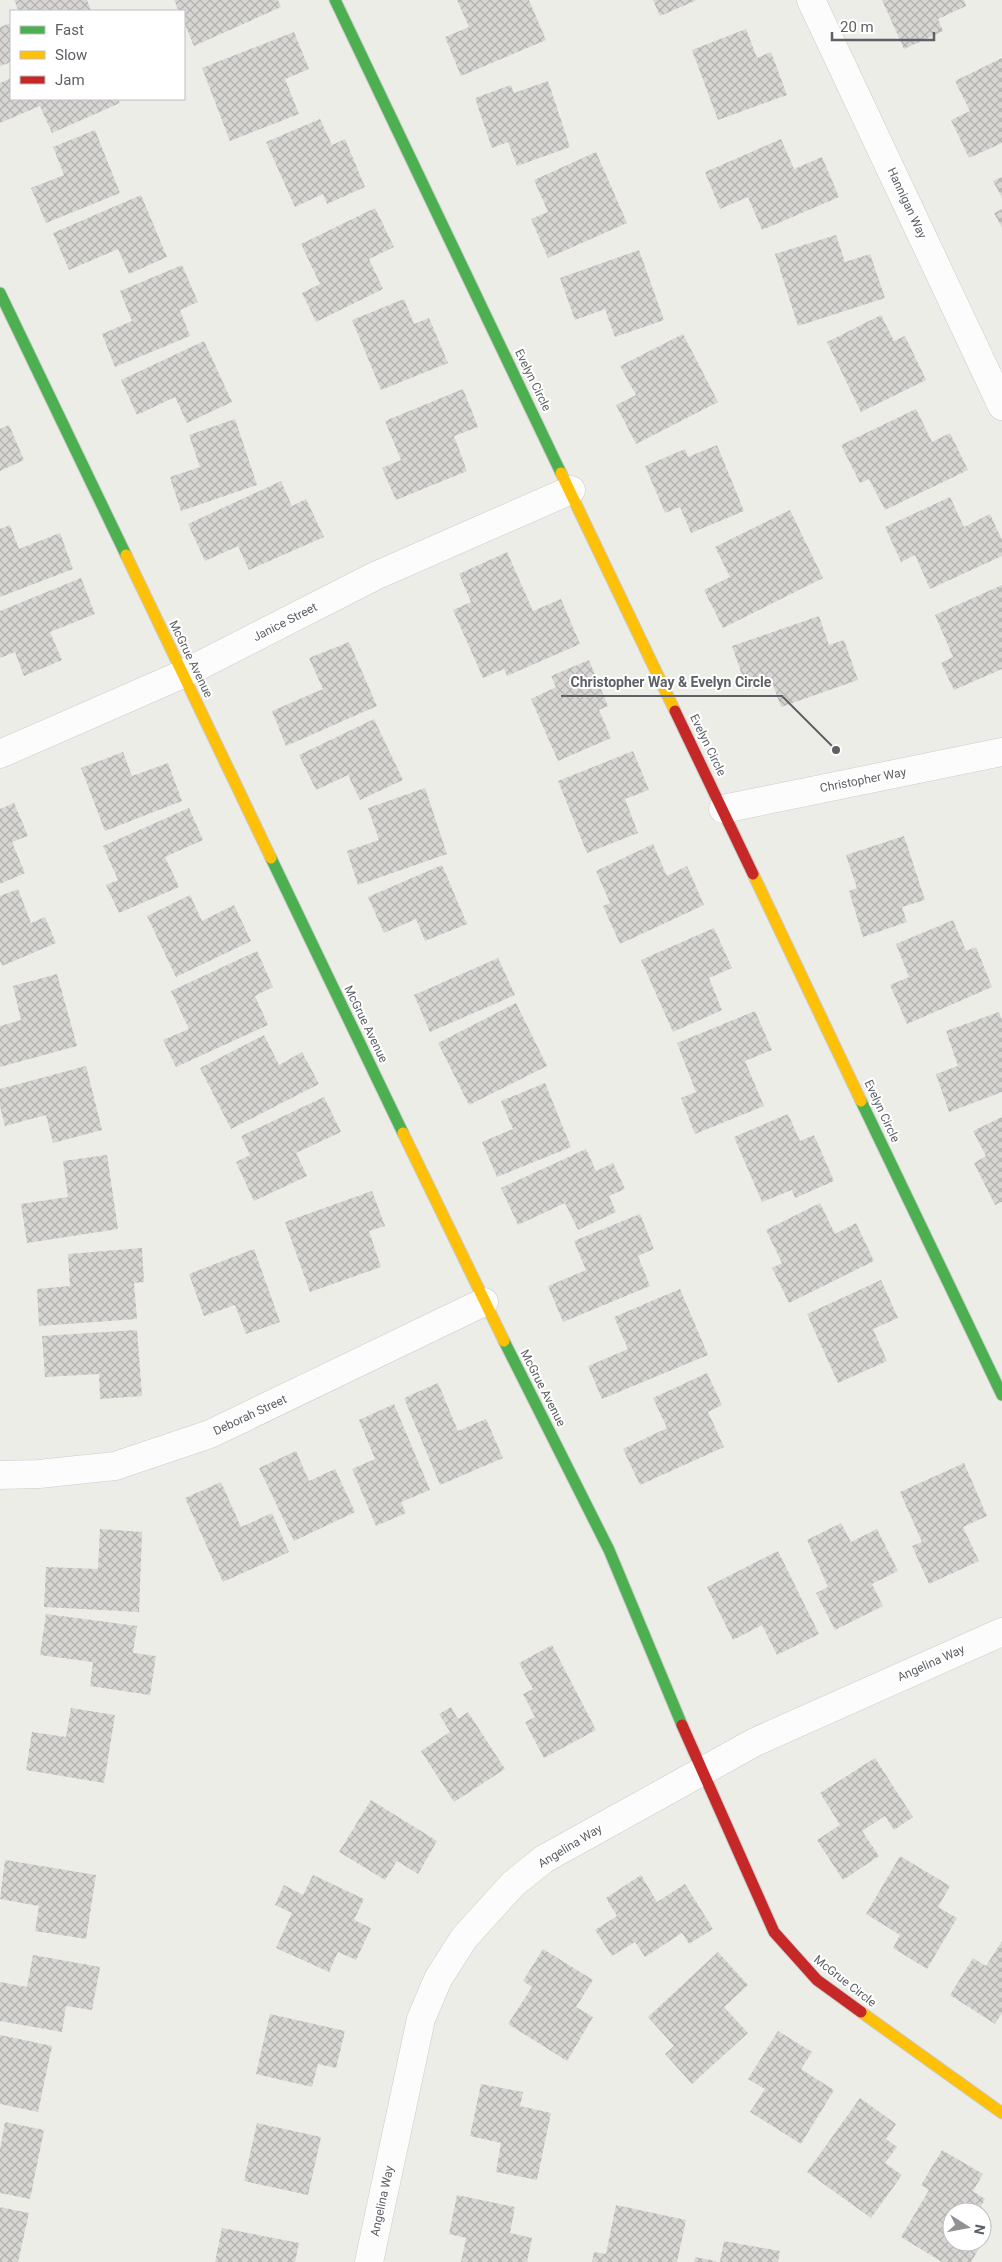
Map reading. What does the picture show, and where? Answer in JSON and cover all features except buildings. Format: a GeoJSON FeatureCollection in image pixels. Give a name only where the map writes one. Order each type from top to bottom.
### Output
{"type":"FeatureCollection","features":[{"type":"Feature","properties":{"kind":"street","name":"Evelyn Circle"},"geometry":{"type":"LineString","coordinates":[[335,0],[571,490],[1002,1395]]}},
{"type":"Feature","properties":{"kind":"street","name":"Hannigan Way"},"geometry":{"type":"LineString","coordinates":[[811,0],[1002,406]]}},
{"type":"Feature","properties":{"kind":"street","name":"McGrue Avenue"},"geometry":{"type":"LineString","coordinates":[[0,293],[484,1302],[609,1550],[701,1771]]}},
{"type":"Feature","properties":{"kind":"street","name":"Janice Street"},"geometry":{"type":"LineString","coordinates":[[0,754],[183,674],[375,576],[571,490]]}},
{"type":"Feature","properties":{"kind":"street","name":"Christopher Way"},"geometry":{"type":"LineString","coordinates":[[723,809],[1002,752]]}},
{"type":"Feature","properties":{"kind":"street","name":"Deborah Street"},"geometry":{"type":"LineString","coordinates":[[0,1475],[39,1474],[115,1466],[210,1434],[484,1302]]}},
{"type":"Feature","properties":{"kind":"street","name":"Angelina Way"},"geometry":{"type":"LineString","coordinates":[[369,2262],[421,2019],[438,1979],[464,1938],[514,1884],[544,1859],[755,1742],[1002,1632]]}},
{"type":"Feature","properties":{"kind":"street","name":"McGrue Circle"},"geometry":{"type":"LineString","coordinates":[[701,1771],[774,1932],[809,1973],[1002,2113]]}},
{"type":"Feature","properties":{"kind":"traffic: fast"},"geometry":{"type":"LineString","coordinates":[[335,0],[561,473]]}},
{"type":"Feature","properties":{"kind":"traffic: fast"},"geometry":{"type":"LineString","coordinates":[[0,293],[126,555]]}},
{"type":"Feature","properties":{"kind":"traffic: fast"},"geometry":{"type":"LineString","coordinates":[[271,858],[403,1133]]}},
{"type":"Feature","properties":{"kind":"traffic: fast"},"geometry":{"type":"LineString","coordinates":[[861,1101],[1002,1395]]}},
{"type":"Feature","properties":{"kind":"traffic: fast"},"geometry":{"type":"LineString","coordinates":[[504,1341],[609,1550],[682,1725]]}},
{"type":"Feature","properties":{"kind":"traffic: slow"},"geometry":{"type":"LineString","coordinates":[[561,473],[675,711]]}},
{"type":"Feature","properties":{"kind":"traffic: slow"},"geometry":{"type":"LineString","coordinates":[[126,555],[271,858]]}},
{"type":"Feature","properties":{"kind":"traffic: slow"},"geometry":{"type":"LineString","coordinates":[[753,874],[861,1101]]}},
{"type":"Feature","properties":{"kind":"traffic: slow"},"geometry":{"type":"LineString","coordinates":[[403,1133],[504,1341]]}},
{"type":"Feature","properties":{"kind":"traffic: slow"},"geometry":{"type":"LineString","coordinates":[[861,2012],[1002,2113]]}},
{"type":"Feature","properties":{"kind":"traffic: jam"},"geometry":{"type":"LineString","coordinates":[[675,711],[753,874]]}},
{"type":"Feature","properties":{"kind":"traffic: jam"},"geometry":{"type":"LineString","coordinates":[[682,1725],[774,1932],[817,1980],[861,2012]]}},
{"type":"Feature","properties":{"kind":"place","name":"Christopher Way & Evelyn Circle"},"geometry":{"type":"Point","coordinates":[836,750]}}]}
